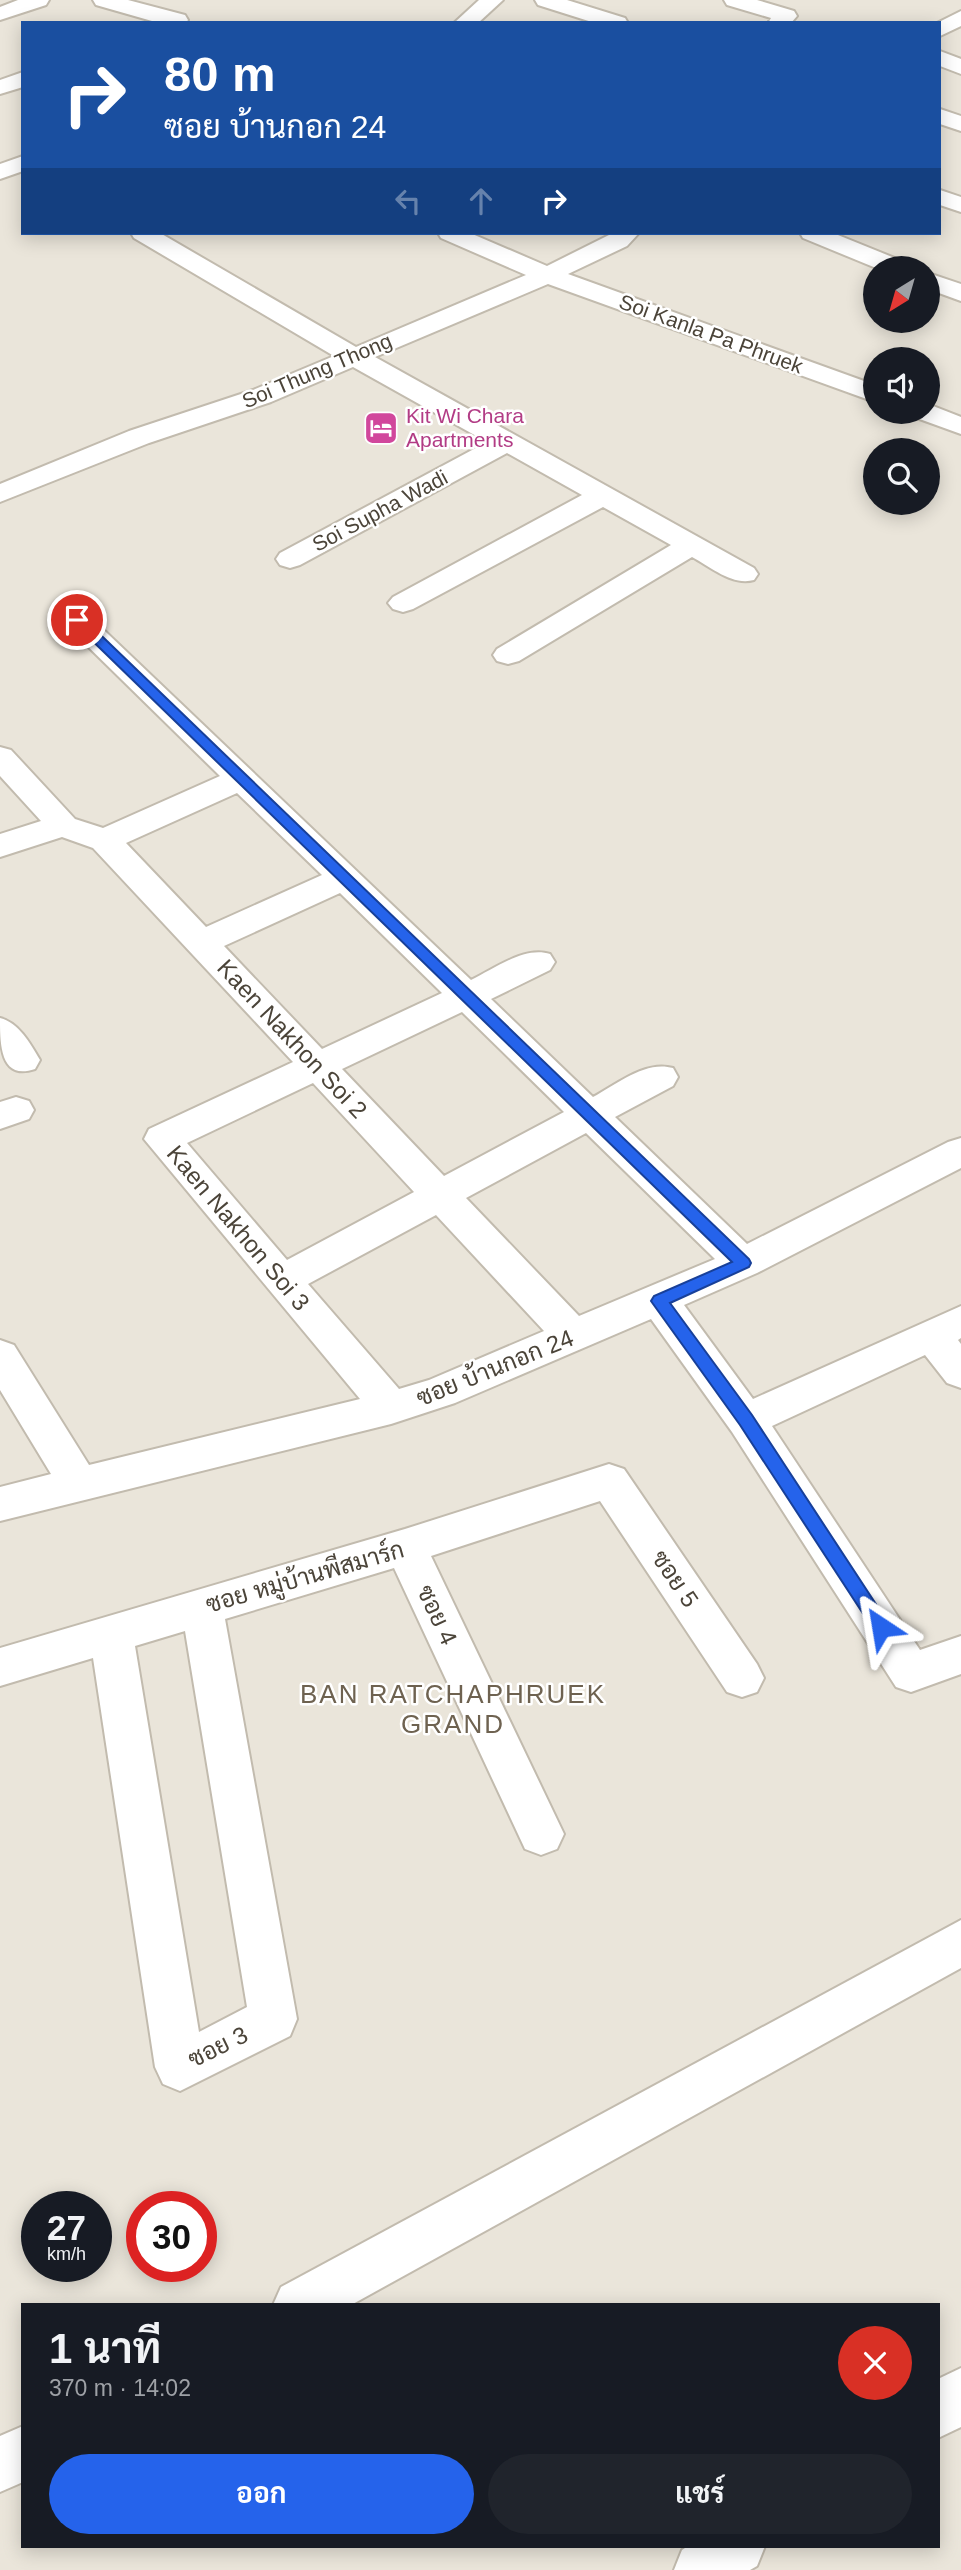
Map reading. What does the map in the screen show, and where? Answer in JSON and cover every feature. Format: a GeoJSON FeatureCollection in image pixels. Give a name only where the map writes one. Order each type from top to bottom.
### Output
{"type":"FeatureCollection","features":[{"type":"Feature","properties":{"kind":"street"},"geometry":{"type":"LineString","coordinates":[[0,14],[37,0]]}},
{"type":"Feature","properties":{"kind":"street"},"geometry":{"type":"LineString","coordinates":[[104,0],[175,21]]}},
{"type":"Feature","properties":{"kind":"street"},"geometry":{"type":"LineString","coordinates":[[467,21],[492,0]]}},
{"type":"Feature","properties":{"kind":"street"},"geometry":{"type":"LineString","coordinates":[[547,0],[611,21]]}},
{"type":"Feature","properties":{"kind":"street"},"geometry":{"type":"LineString","coordinates":[[735,0],[786,16],[781,21]]}},
{"type":"Feature","properties":{"kind":"street"},"geometry":{"type":"LineString","coordinates":[[941,29],[961,18]]}},
{"type":"Feature","properties":{"kind":"street"},"geometry":{"type":"LineString","coordinates":[[941,58],[961,67]]}},
{"type":"Feature","properties":{"kind":"street"},"geometry":{"type":"LineString","coordinates":[[0,87],[21,80]]}},
{"type":"Feature","properties":{"kind":"street"},"geometry":{"type":"LineString","coordinates":[[941,116],[961,124]]}},
{"type":"Feature","properties":{"kind":"street"},"geometry":{"type":"LineString","coordinates":[[0,172],[21,164]]}},
{"type":"Feature","properties":{"kind":"street"},"geometry":{"type":"LineString","coordinates":[[941,197],[961,205]]}},
{"type":"Feature","properties":{"kind":"street"},"geometry":{"type":"LineString","coordinates":[[146,235],[354,356],[744,574]]}},
{"type":"Feature","properties":{"kind":"street","name":"Soi Kanla Pa Phruek"},"geometry":{"type":"LineString","coordinates":[[455,235],[547,275],[863,390]]}},
{"type":"Feature","properties":{"kind":"street","name":"Soi Thung Thong"},"geometry":{"type":"LineString","coordinates":[[0,494],[139,437],[262,396],[547,275],[624,235]]}},
{"type":"Feature","properties":{"kind":"street"},"geometry":{"type":"LineString","coordinates":[[817,235],[869,256]]}},
{"type":"Feature","properties":{"kind":"street"},"geometry":{"type":"LineString","coordinates":[[940,285],[961,293]]}},
{"type":"Feature","properties":{"kind":"street"},"geometry":{"type":"LineString","coordinates":[[940,418],[961,426]]}},
{"type":"Feature","properties":{"kind":"street","name":"Soi Supha Wadi"},"geometry":{"type":"LineString","coordinates":[[290,559],[507,442]]}},
{"type":"Feature","properties":{"kind":"street"},"geometry":{"type":"LineString","coordinates":[[403,603],[601,496]]}},
{"type":"Feature","properties":{"kind":"street"},"geometry":{"type":"LineString","coordinates":[[508,654],[692,545]]}},
{"type":"Feature","properties":{"kind":"street"},"geometry":{"type":"LineString","coordinates":[[77,620],[743,1263]]}},
{"type":"Feature","properties":{"kind":"street","name":"Kaen Nakhon Soi 2"},"geometry":{"type":"LineString","coordinates":[[0,757],[64,826],[104,840],[573,1336]]}},
{"type":"Feature","properties":{"kind":"street"},"geometry":{"type":"LineString","coordinates":[[104,840],[242,778]]}},
{"type":"Feature","properties":{"kind":"street"},"geometry":{"type":"LineString","coordinates":[[0,846],[30,834],[64,826]]}},
{"type":"Feature","properties":{"kind":"street"},"geometry":{"type":"LineString","coordinates":[[201,943],[345,878]]}},
{"type":"Feature","properties":{"kind":"street","name":"Kaen Nakhon Soi 3"},"geometry":{"type":"LineString","coordinates":[[391,1408],[162,1139],[538,962]]}},
{"type":"Feature","properties":{"kind":"street"},"geometry":{"type":"LineString","coordinates":[[0,1030],[22,1060]]}},
{"type":"Feature","properties":{"kind":"street"},"geometry":{"type":"LineString","coordinates":[[282,1280],[660,1077]]}},
{"type":"Feature","properties":{"kind":"street","name":"ซอย บ้านกอก 24"},"geometry":{"type":"LineString","coordinates":[[0,1504],[391,1408],[441,1392],[743,1263],[961,1152]]}},
{"type":"Feature","properties":{"kind":"street"},"geometry":{"type":"LineString","coordinates":[[659,1301],[746,1420],[911,1673],[961,1655]]}},
{"type":"Feature","properties":{"kind":"street"},"geometry":{"type":"LineString","coordinates":[[746,1420],[946,1329],[961,1373]]}},
{"type":"Feature","properties":{"kind":"street"},"geometry":{"type":"LineString","coordinates":[[0,1356],[78,1483]]}},
{"type":"Feature","properties":{"kind":"street","name":"ซอย หมู่บ้านพีสมาร์ก"},"geometry":{"type":"LineString","coordinates":[[0,1667],[405,1547],[609,1481]]}},
{"type":"Feature","properties":{"kind":"street","name":"ซอย 5"},"geometry":{"type":"LineString","coordinates":[[609,1481],[742,1678]]}},
{"type":"Feature","properties":{"kind":"street","name":"ซอย 4"},"geometry":{"type":"LineString","coordinates":[[405,1547],[541,1834]]}},
{"type":"Feature","properties":{"kind":"street","name":"ซอย 3"},"geometry":{"type":"LineString","coordinates":[[111,1633],[180,2067],[273,2019],[202,1607]]}},
{"type":"Feature","properties":{"kind":"street"},"geometry":{"type":"LineString","coordinates":[[303,2303],[961,1943]]}},
{"type":"Feature","properties":{"kind":"street"},"geometry":{"type":"LineString","coordinates":[[940,2410],[961,2395]]}},
{"type":"Feature","properties":{"kind":"street"},"geometry":{"type":"LineString","coordinates":[[0,2465],[21,2454]]}},
{"type":"Feature","properties":{"kind":"street"},"geometry":{"type":"LineString","coordinates":[[702,2570],[734,2548]]}},
{"type":"Feature","properties":{"kind":"shaded area"},"geometry":{"type":"Polygon","coordinates":[[[0,0],[961,0],[961,2570],[0,2570],[0,0]]]}},
{"type":"Feature","properties":{"kind":"place","name":"Kit Wi Chara Apartments"},"geometry":{"type":"Point","coordinates":[381,428]}},
{"type":"Feature","properties":{"kind":"district","name":"BAN RATCHAPHRUEK GRAND"},"geometry":{"type":"Point","coordinates":[453,1709]}},
{"type":"Feature","properties":{"kind":"route"},"geometry":{"type":"LineString","coordinates":[[77,620],[743,1263],[659,1301],[746,1420],[881,1627]]}}]}
